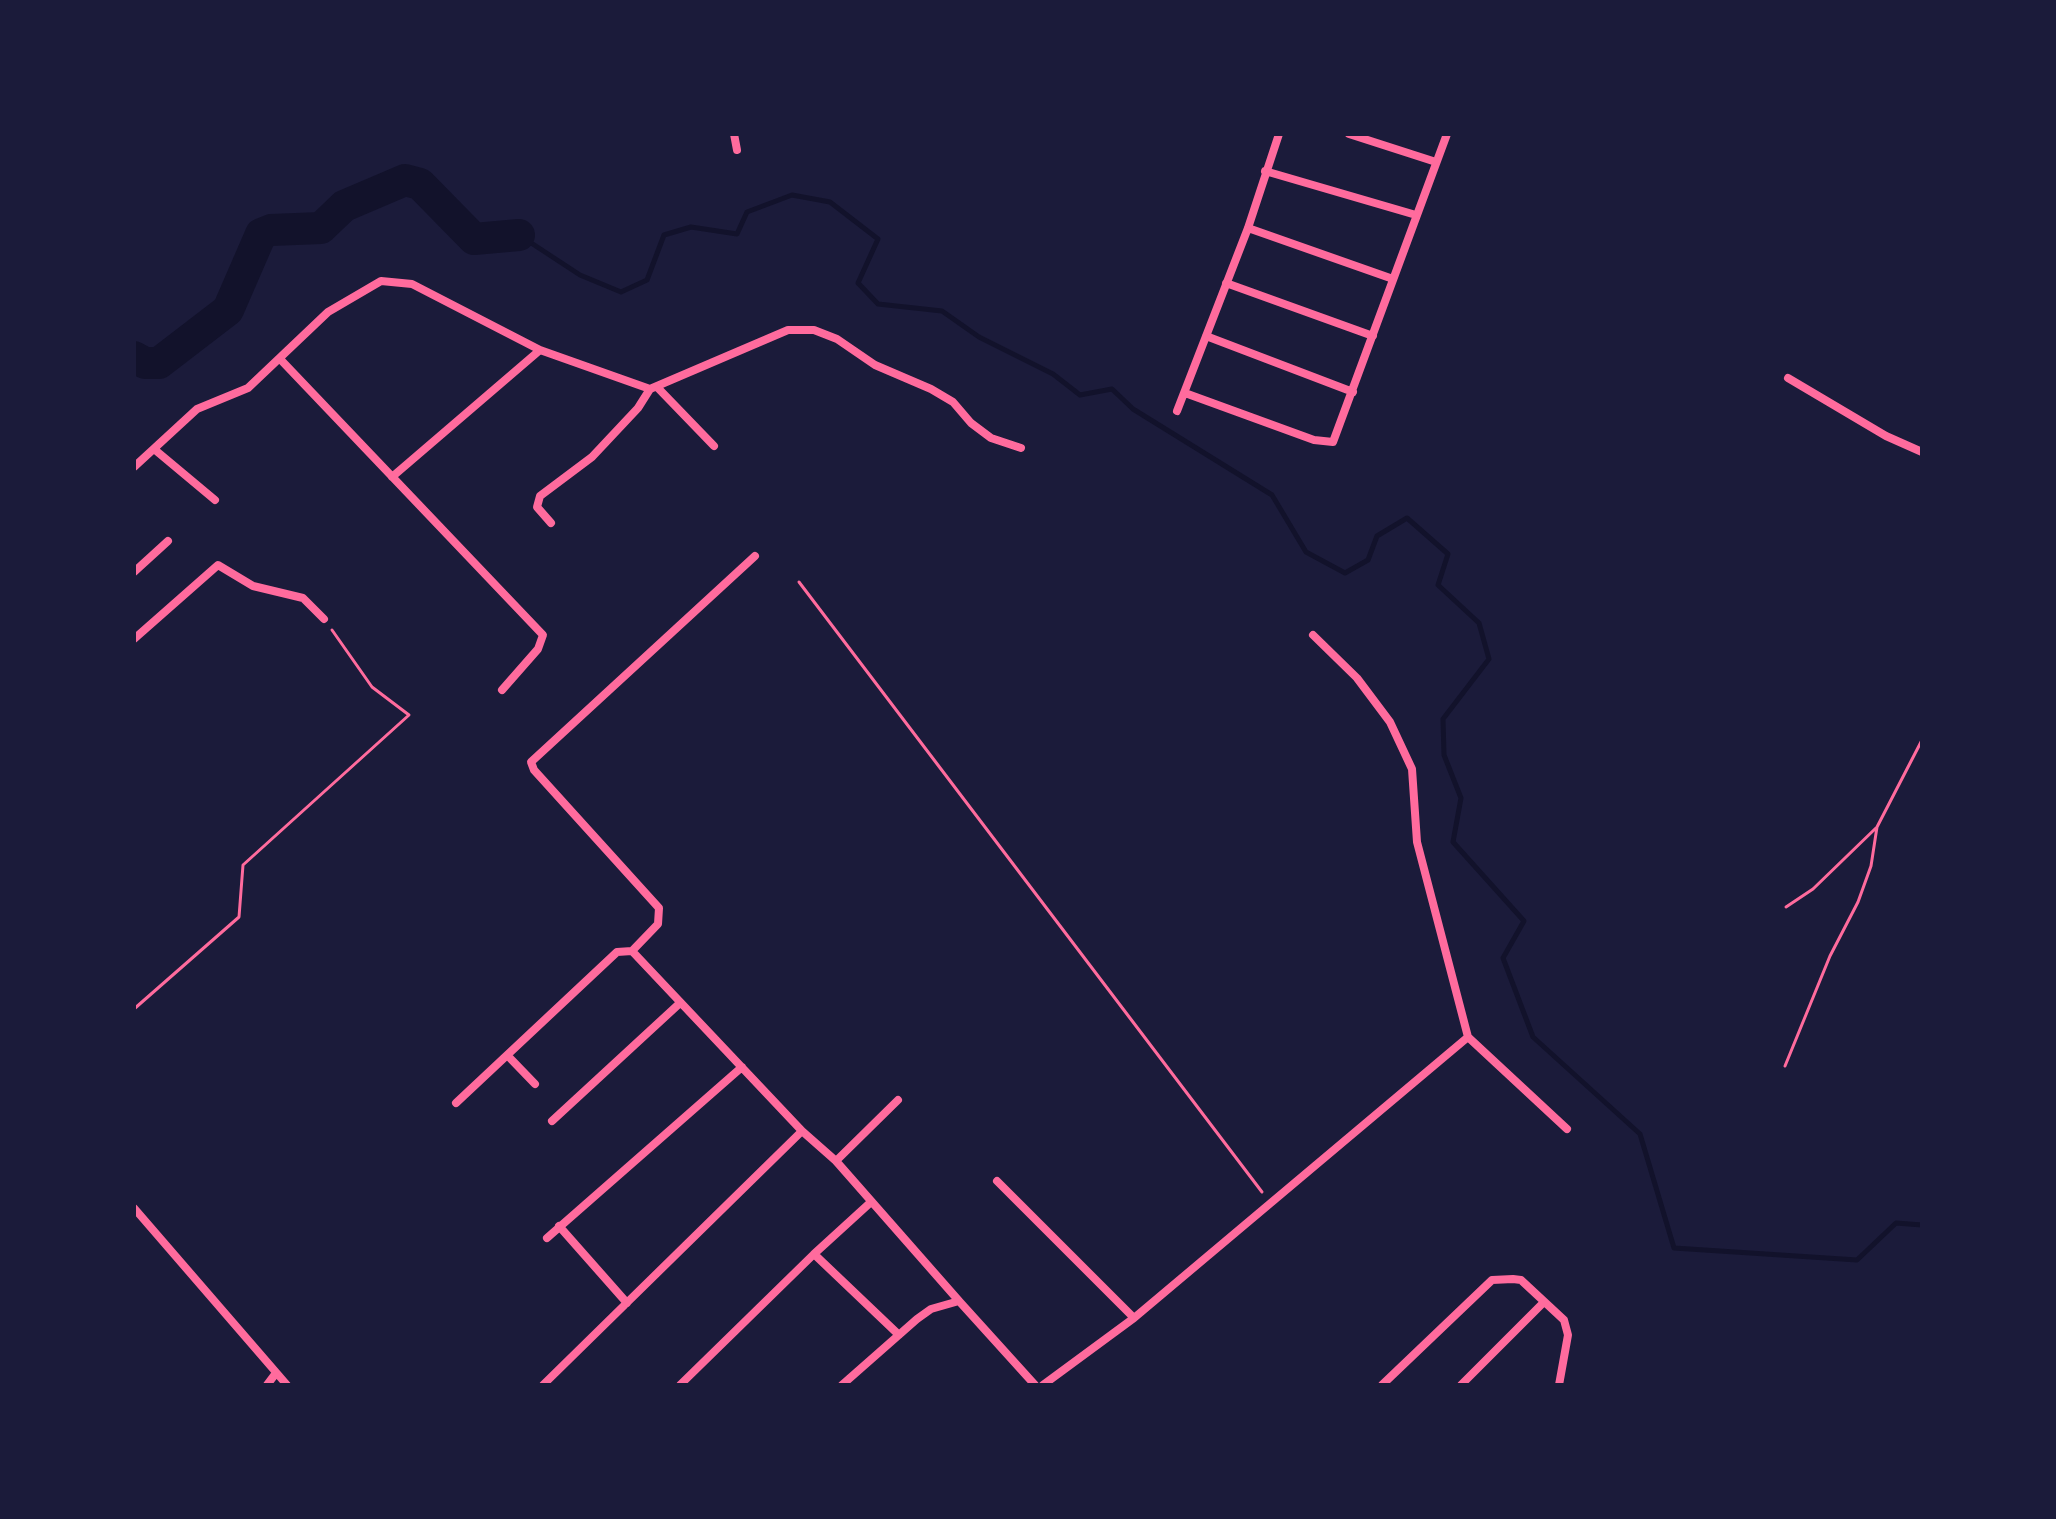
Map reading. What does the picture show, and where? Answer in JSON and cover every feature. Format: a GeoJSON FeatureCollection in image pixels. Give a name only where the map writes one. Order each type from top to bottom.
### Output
{"type":"FeatureCollection","features":[{"type":"Feature","properties":{"kind":"street"},"geometry":{"type":"LineString","coordinates":[[734,134],[737,150]]}},
{"type":"Feature","properties":{"kind":"street"},"geometry":{"type":"LineString","coordinates":[[1177,411],[1248,228],[1279,134]]}},
{"type":"Feature","properties":{"kind":"street"},"geometry":{"type":"LineString","coordinates":[[1349,134],[1436,162]]}},
{"type":"Feature","properties":{"kind":"street"},"geometry":{"type":"LineString","coordinates":[[1185,393],[1325,443],[1338,435],[1447,134]]}},
{"type":"Feature","properties":{"kind":"street"},"geometry":{"type":"LineString","coordinates":[[1265,171],[1416,215]]}},
{"type":"Feature","properties":{"kind":"street"},"geometry":{"type":"LineString","coordinates":[[1248,228],[1393,279]]}},
{"type":"Feature","properties":{"kind":"street"},"geometry":{"type":"LineString","coordinates":[[134,467],[204,404],[239,394],[281,360],[336,306],[381,281],[422,289],[540,350],[654,388],[714,446]]}},
{"type":"Feature","properties":{"kind":"street"},"geometry":{"type":"LineString","coordinates":[[1226,283],[1373,336]]}},
{"type":"Feature","properties":{"kind":"street"},"geometry":{"type":"LineString","coordinates":[[551,523],[537,507],[540,496],[592,457],[654,388],[788,330],[814,330],[837,339],[875,365],[953,402],[971,423],[991,438],[1021,448]]}},
{"type":"Feature","properties":{"kind":"street"},"geometry":{"type":"LineString","coordinates":[[1206,336],[1353,392]]}},
{"type":"Feature","properties":{"kind":"street"},"geometry":{"type":"LineString","coordinates":[[392,477],[540,350]]}},
{"type":"Feature","properties":{"kind":"street"},"geometry":{"type":"LineString","coordinates":[[281,360],[543,635],[538,649],[502,690]]}},
{"type":"Feature","properties":{"kind":"street"},"geometry":{"type":"LineString","coordinates":[[1788,378],[1886,436],[1922,452]]}},
{"type":"Feature","properties":{"kind":"street"},"geometry":{"type":"LineString","coordinates":[[154,449],[215,500]]}},
{"type":"Feature","properties":{"kind":"street"},"geometry":{"type":"LineString","coordinates":[[134,572],[168,541]]}},
{"type":"Feature","properties":{"kind":"street"},"geometry":{"type":"LineString","coordinates":[[456,1103],[617,952],[632,951],[658,924],[659,908],[534,770],[531,762],[755,556]]}},
{"type":"Feature","properties":{"kind":"street"},"geometry":{"type":"LineString","coordinates":[[134,639],[218,565],[253,586],[303,598],[324,619]]}},
{"type":"Feature","properties":{"kind":"street"},"geometry":{"type":"LineString","coordinates":[[1313,635],[1357,678],[1390,722],[1412,769],[1417,842],[1468,1037],[1567,1129]]}},
{"type":"Feature","properties":{"kind":"street"},"geometry":{"type":"LineString","coordinates":[[632,951],[802,1131],[836,1161],[1035,1385]]}},
{"type":"Feature","properties":{"kind":"street"},"geometry":{"type":"LineString","coordinates":[[552,1121],[680,1003]]}},
{"type":"Feature","properties":{"kind":"street"},"geometry":{"type":"LineString","coordinates":[[1043,1385],[1134,1318],[1468,1037]]}},
{"type":"Feature","properties":{"kind":"street"},"geometry":{"type":"LineString","coordinates":[[508,1056],[535,1084]]}},
{"type":"Feature","properties":{"kind":"street"},"geometry":{"type":"LineString","coordinates":[[547,1238],[742,1067]]}},
{"type":"Feature","properties":{"kind":"street"},"geometry":{"type":"LineString","coordinates":[[836,1161],[898,1100]]}},
{"type":"Feature","properties":{"kind":"street"},"geometry":{"type":"LineString","coordinates":[[543,1385],[802,1131]]}},
{"type":"Feature","properties":{"kind":"street"},"geometry":{"type":"LineString","coordinates":[[997,1181],[1134,1318]]}},
{"type":"Feature","properties":{"kind":"street"},"geometry":{"type":"LineString","coordinates":[[680,1385],[871,1202]]}},
{"type":"Feature","properties":{"kind":"street"},"geometry":{"type":"LineString","coordinates":[[134,1208],[287,1385]]}},
{"type":"Feature","properties":{"kind":"street"},"geometry":{"type":"LineString","coordinates":[[559,1226],[627,1303]]}},
{"type":"Feature","properties":{"kind":"street"},"geometry":{"type":"LineString","coordinates":[[814,1254],[899,1335]]}},
{"type":"Feature","properties":{"kind":"street"},"geometry":{"type":"LineString","coordinates":[[1382,1385],[1492,1280],[1521,1280],[1564,1320],[1568,1335],[1559,1385]]}},
{"type":"Feature","properties":{"kind":"street"},"geometry":{"type":"LineString","coordinates":[[842,1385],[931,1309],[959,1301]]}},
{"type":"Feature","properties":{"kind":"street"},"geometry":{"type":"LineString","coordinates":[[1461,1385],[1544,1302]]}},
{"type":"Feature","properties":{"kind":"street"},"geometry":{"type":"LineString","coordinates":[[267,1385],[276,1373]]}},
{"type":"Feature","properties":{"kind":"path"},"geometry":{"type":"LineString","coordinates":[[799,582],[1272,1205]]}},
{"type":"Feature","properties":{"kind":"path"},"geometry":{"type":"LineString","coordinates":[[134,1009],[239,917],[243,865],[409,715],[372,687],[324,619]]}},
{"type":"Feature","properties":{"kind":"path"},"geometry":{"type":"LineString","coordinates":[[1786,907],[1813,889],[1877,827],[1922,740]]}},
{"type":"Feature","properties":{"kind":"path"},"geometry":{"type":"LineString","coordinates":[[1785,1066],[1830,956],[1858,902],[1871,866],[1877,827]]}},
{"type":"Feature","properties":{"kind":"waterway"},"geometry":{"type":"LineString","coordinates":[[134,357],[145,363],[159,363],[228,310],[261,234],[271,230],[321,228],[344,206],[405,180],[420,184],[474,239],[519,235]]}},
{"type":"Feature","properties":{"kind":"waterway"},"geometry":{"type":"LineString","coordinates":[[519,235],[580,275],[621,292],[647,280],[664,235],[691,227],[737,234],[747,212],[792,195],[830,202],[878,239],[858,283],[878,304],[942,311],[979,337],[1053,374],[1080,395],[1112,389],[1133,409],[1272,495],[1306,552],[1345,573],[1368,560],[1377,536],[1407,518],[1448,554],[1438,585],[1479,623],[1489,659],[1443,719],[1444,755],[1461,798],[1453,842],[1524,921],[1503,958],[1533,1037],[1640,1134],[1674,1248],[1857,1260],[1896,1223],[1922,1225]]}}]}
